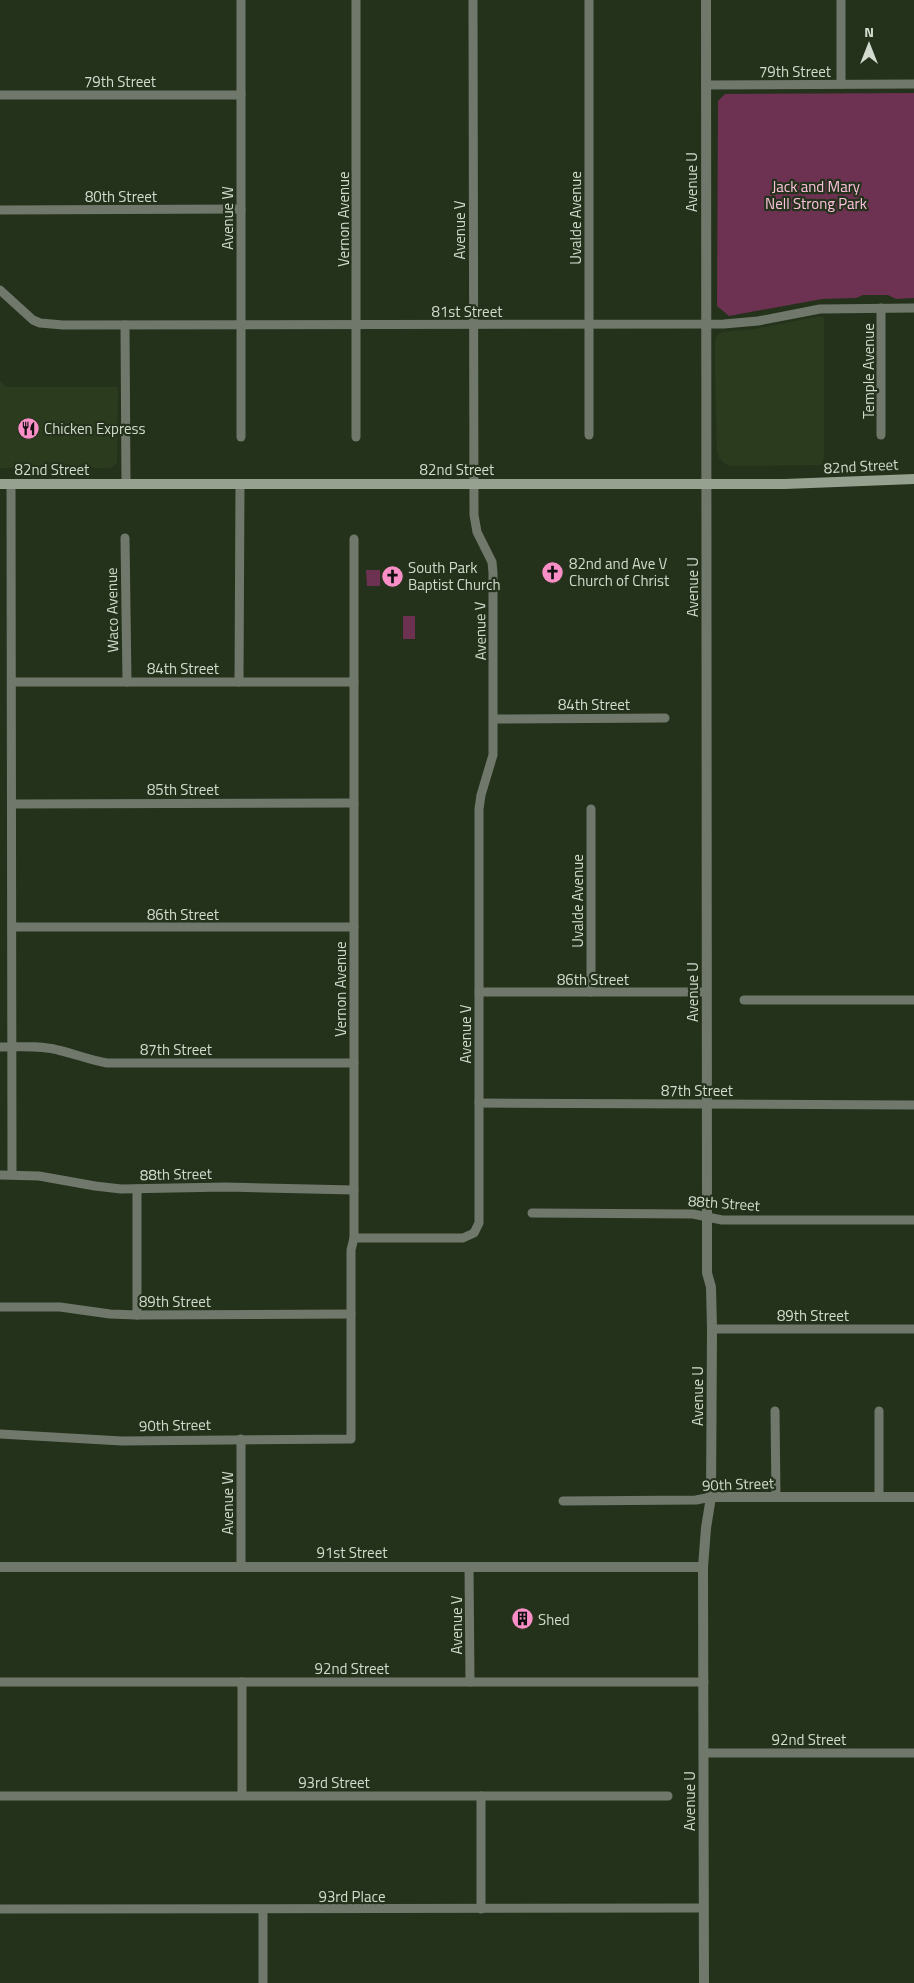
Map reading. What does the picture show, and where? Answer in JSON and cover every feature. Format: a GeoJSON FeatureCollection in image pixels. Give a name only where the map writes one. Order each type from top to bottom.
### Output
{"type":"FeatureCollection","features":[{"type":"Feature","properties":{"kind":"main road","name":"82nd Street"},"geometry":{"type":"LineString","coordinates":[[0,484],[794,484],[914,479]]}},
{"type":"Feature","properties":{"kind":"street","name":"Avenue W"},"geometry":{"type":"LineString","coordinates":[[241,0],[241,437]]}},
{"type":"Feature","properties":{"kind":"street","name":"Vernon Avenue"},"geometry":{"type":"LineString","coordinates":[[356,0],[356,437]]}},
{"type":"Feature","properties":{"kind":"street","name":"Avenue V"},"geometry":{"type":"LineString","coordinates":[[354,1238],[463,1238],[474,1233],[479,1223],[479,809],[481,795],[493,755],[494,718],[492,562],[475,527],[473,484],[473,0]]}},
{"type":"Feature","properties":{"kind":"street","name":"Uvalde Avenue"},"geometry":{"type":"LineString","coordinates":[[589,0],[589,435]]}},
{"type":"Feature","properties":{"kind":"street","name":"Avenue U"},"geometry":{"type":"LineString","coordinates":[[704,1983],[703,1567],[711,1497],[712,1329],[711,1287],[707,1273],[706,0]]}},
{"type":"Feature","properties":{"kind":"street"},"geometry":{"type":"LineString","coordinates":[[840,84],[842,0]]}},
{"type":"Feature","properties":{"kind":"street","name":"79th Street"},"geometry":{"type":"LineString","coordinates":[[706,84],[914,84]]}},
{"type":"Feature","properties":{"kind":"street","name":"79th Street"},"geometry":{"type":"LineString","coordinates":[[0,95],[241,95]]}},
{"type":"Feature","properties":{"kind":"street","name":"80th Street"},"geometry":{"type":"LineString","coordinates":[[0,210],[241,209]]}},
{"type":"Feature","properties":{"kind":"street","name":"81st Street"},"geometry":{"type":"LineString","coordinates":[[0,290],[32,320],[40,323],[126,325],[724,324],[758,321],[820,309],[914,308]]}},
{"type":"Feature","properties":{"kind":"street","name":"Temple Avenue"},"geometry":{"type":"LineString","coordinates":[[881,308],[881,435]]}},
{"type":"Feature","properties":{"kind":"street"},"geometry":{"type":"LineString","coordinates":[[126,325],[126,484]]}},
{"type":"Feature","properties":{"kind":"street"},"geometry":{"type":"LineString","coordinates":[[11,484],[12,1174]]}},
{"type":"Feature","properties":{"kind":"street"},"geometry":{"type":"LineString","coordinates":[[239,682],[240,484]]}},
{"type":"Feature","properties":{"kind":"street","name":"Waco Avenue"},"geometry":{"type":"LineString","coordinates":[[125,538],[127,682]]}},
{"type":"Feature","properties":{"kind":"street","name":"Vernon Avenue"},"geometry":{"type":"LineString","coordinates":[[351,1439],[351,1250],[354,1238],[354,540]]}},
{"type":"Feature","properties":{"kind":"street","name":"84th Street"},"geometry":{"type":"LineString","coordinates":[[12,682],[354,682]]}},
{"type":"Feature","properties":{"kind":"street","name":"84th Street"},"geometry":{"type":"LineString","coordinates":[[494,718],[665,718]]}},
{"type":"Feature","properties":{"kind":"street","name":"85th Street"},"geometry":{"type":"LineString","coordinates":[[12,804],[354,803]]}},
{"type":"Feature","properties":{"kind":"street","name":"Uvalde Avenue"},"geometry":{"type":"LineString","coordinates":[[591,809],[591,992]]}},
{"type":"Feature","properties":{"kind":"street","name":"86th Street"},"geometry":{"type":"LineString","coordinates":[[12,927],[354,927]]}},
{"type":"Feature","properties":{"kind":"street","name":"86th Street"},"geometry":{"type":"LineString","coordinates":[[479,992],[707,992]]}},
{"type":"Feature","properties":{"kind":"street"},"geometry":{"type":"LineString","coordinates":[[744,1000],[914,1000]]}},
{"type":"Feature","properties":{"kind":"street","name":"87th Street"},"geometry":{"type":"LineString","coordinates":[[0,1047],[36,1046],[57,1049],[107,1063],[354,1063]]}},
{"type":"Feature","properties":{"kind":"street","name":"87th Street"},"geometry":{"type":"LineString","coordinates":[[479,1103],[914,1105]]}},
{"type":"Feature","properties":{"kind":"street","name":"88th Street"},"geometry":{"type":"LineString","coordinates":[[0,1175],[12,1174],[60,1179],[94,1186],[137,1189],[354,1190]]}},
{"type":"Feature","properties":{"kind":"street"},"geometry":{"type":"LineString","coordinates":[[137,1189],[137,1314]]}},
{"type":"Feature","properties":{"kind":"street","name":"88th Street"},"geometry":{"type":"LineString","coordinates":[[532,1213],[693,1214],[722,1220],[914,1220]]}},
{"type":"Feature","properties":{"kind":"street","name":"89th Street"},"geometry":{"type":"LineString","coordinates":[[0,1306],[60,1307],[110,1314],[351,1314]]}},
{"type":"Feature","properties":{"kind":"street","name":"89th Street"},"geometry":{"type":"LineString","coordinates":[[712,1329],[914,1329]]}},
{"type":"Feature","properties":{"kind":"street"},"geometry":{"type":"LineString","coordinates":[[775,1411],[776,1497]]}},
{"type":"Feature","properties":{"kind":"street"},"geometry":{"type":"LineString","coordinates":[[879,1411],[879,1497]]}},
{"type":"Feature","properties":{"kind":"street","name":"90th Street"},"geometry":{"type":"LineString","coordinates":[[0,1434],[122,1440],[351,1439]]}},
{"type":"Feature","properties":{"kind":"street","name":"Avenue W"},"geometry":{"type":"LineString","coordinates":[[241,1439],[241,1567]]}},
{"type":"Feature","properties":{"kind":"street","name":"90th Street"},"geometry":{"type":"LineString","coordinates":[[563,1501],[696,1500],[711,1497],[914,1497]]}},
{"type":"Feature","properties":{"kind":"street","name":"91st Street"},"geometry":{"type":"LineString","coordinates":[[0,1567],[703,1567]]}},
{"type":"Feature","properties":{"kind":"street","name":"Avenue V"},"geometry":{"type":"LineString","coordinates":[[469,1567],[470,1682]]}},
{"type":"Feature","properties":{"kind":"street","name":"92nd Street"},"geometry":{"type":"LineString","coordinates":[[0,1682],[704,1682]]}},
{"type":"Feature","properties":{"kind":"street"},"geometry":{"type":"LineString","coordinates":[[242,1682],[242,1796]]}},
{"type":"Feature","properties":{"kind":"street","name":"92nd Street"},"geometry":{"type":"LineString","coordinates":[[704,1753],[914,1753]]}},
{"type":"Feature","properties":{"kind":"street","name":"93rd Street"},"geometry":{"type":"LineString","coordinates":[[0,1796],[668,1796]]}},
{"type":"Feature","properties":{"kind":"street"},"geometry":{"type":"LineString","coordinates":[[481,1796],[481,1909]]}},
{"type":"Feature","properties":{"kind":"street","name":"93rd Place"},"geometry":{"type":"LineString","coordinates":[[0,1909],[704,1908]]}},
{"type":"Feature","properties":{"kind":"street"},"geometry":{"type":"LineString","coordinates":[[263,1910],[263,1983]]}},
{"type":"Feature","properties":{"kind":"shaded area"},"geometry":{"type":"Polygon","coordinates":[[[821,316],[824,318],[824,457],[822,465],[731,466],[725,464],[719,458],[717,451],[715,341],[717,335],[723,332],[755,329],[821,316]]]}},
{"type":"Feature","properties":{"kind":"shaded area"},"geometry":{"type":"Polygon","coordinates":[[[0,381],[6,387],[118,387],[117,463],[110,468],[0,468],[0,381]]]}},
{"type":"Feature","properties":{"kind":"green space","name":"Jack and Mary Nell Strong Park"},"geometry":{"type":"Polygon","coordinates":[[[914,93],[914,298],[896,299],[888,295],[863,295],[856,298],[822,299],[729,316],[717,306],[718,101],[725,94],[914,93]]]}},
{"type":"Feature","properties":{"kind":"green space"},"geometry":{"type":"Polygon","coordinates":[[[366,570],[380,570],[380,586],[367,586],[366,570]]]}},
{"type":"Feature","properties":{"kind":"green space"},"geometry":{"type":"Polygon","coordinates":[[[403,616],[415,616],[415,639],[403,639],[403,616]]]}},
{"type":"Feature","properties":{"kind":"place","name":"Chicken Express"},"geometry":{"type":"Point","coordinates":[28,428]}},
{"type":"Feature","properties":{"kind":"place","name":"82nd and Ave V Church of Christ"},"geometry":{"type":"Point","coordinates":[553,572]}},
{"type":"Feature","properties":{"kind":"place","name":"South Park Baptist Church"},"geometry":{"type":"Point","coordinates":[392,576]}},
{"type":"Feature","properties":{"kind":"place","name":"Shed"},"geometry":{"type":"Point","coordinates":[522,1619]}}]}
